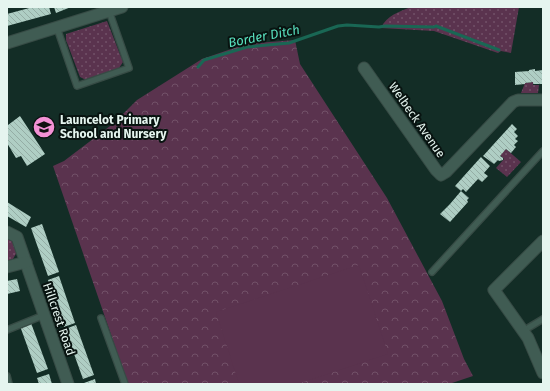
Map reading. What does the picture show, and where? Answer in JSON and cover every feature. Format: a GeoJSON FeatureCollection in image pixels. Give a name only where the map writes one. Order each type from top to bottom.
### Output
{"type":"FeatureCollection","features":[{"type":"Feature","properties":{"kind":"street"},"geometry":{"type":"LineString","coordinates":[[7,42],[122,7]]}},
{"type":"Feature","properties":{"kind":"street","name":"Welbeck Avenue"},"geometry":{"type":"LineString","coordinates":[[364,68],[441,175],[446,172],[513,102],[518,100],[543,100]]}},
{"type":"Feature","properties":{"kind":"street","name":"Hillcrest Road"},"geometry":{"type":"LineString","coordinates":[[7,232],[18,237],[68,384]]}},
{"type":"Feature","properties":{"kind":"street"},"geometry":{"type":"LineString","coordinates":[[543,241],[494,290],[528,338],[543,373]]}},
{"type":"Feature","properties":{"kind":"street"},"geometry":{"type":"LineString","coordinates":[[7,267],[26,262]]}},
{"type":"Feature","properties":{"kind":"lane"},"geometry":{"type":"LineString","coordinates":[[57,28],[77,86],[129,68],[109,11]]}},
{"type":"Feature","properties":{"kind":"lane"},"geometry":{"type":"LineString","coordinates":[[432,272],[543,152]]}},
{"type":"Feature","properties":{"kind":"lane"},"geometry":{"type":"LineString","coordinates":[[7,330],[44,315]]}},
{"type":"Feature","properties":{"kind":"lane"},"geometry":{"type":"LineString","coordinates":[[101,318],[124,384]]}},
{"type":"Feature","properties":{"kind":"lane"},"geometry":{"type":"LineString","coordinates":[[523,331],[543,319]]}},
{"type":"Feature","properties":{"kind":"lane"},"geometry":{"type":"LineString","coordinates":[[7,376],[9,384]]}},
{"type":"Feature","properties":{"kind":"green space"},"geometry":{"type":"Polygon","coordinates":[[[411,7],[519,7],[511,53],[501,51],[498,53],[434,31],[381,28],[390,17],[411,7]]]}},
{"type":"Feature","properties":{"kind":"green space"},"geometry":{"type":"Polygon","coordinates":[[[107,21],[123,62],[119,68],[86,80],[80,77],[66,40],[66,34],[107,21]]]}},
{"type":"Feature","properties":{"kind":"green space"},"geometry":{"type":"Polygon","coordinates":[[[295,40],[300,64],[387,198],[442,301],[464,359],[473,376],[449,384],[128,384],[53,166],[64,161],[114,123],[137,100],[202,59],[246,44],[295,40]]]}},
{"type":"Feature","properties":{"kind":"green space"},"geometry":{"type":"Polygon","coordinates":[[[533,82],[533,85],[539,85],[538,93],[521,93],[525,83],[533,82]]]}},
{"type":"Feature","properties":{"kind":"green space"},"geometry":{"type":"Polygon","coordinates":[[[506,149],[521,162],[507,177],[496,168],[504,159],[500,155],[506,149]]]}},
{"type":"Feature","properties":{"kind":"green space"},"geometry":{"type":"Polygon","coordinates":[[[7,237],[14,242],[17,252],[13,259],[7,261],[7,237]]]}},
{"type":"Feature","properties":{"kind":"green space"},"geometry":{"type":"Polygon","coordinates":[[[359,265],[388,354],[297,384],[239,384],[216,312],[359,265]]]}},
{"type":"Feature","properties":{"kind":"building"},"geometry":{"type":"Polygon","coordinates":[[[33,7],[49,7],[51,14],[7,26],[7,14],[33,7]]]}},
{"type":"Feature","properties":{"kind":"building"},"geometry":{"type":"Polygon","coordinates":[[[54,7],[71,7],[56,13],[54,7]]]}},
{"type":"Feature","properties":{"kind":"building"},"geometry":{"type":"Polygon","coordinates":[[[535,69],[535,71],[543,70],[543,84],[533,84],[533,82],[515,85],[515,72],[535,69]]]}},
{"type":"Feature","properties":{"kind":"building"},"geometry":{"type":"Polygon","coordinates":[[[20,116],[45,154],[27,166],[21,156],[16,158],[7,143],[7,123],[8,125],[20,116]]]}},
{"type":"Feature","properties":{"kind":"building"},"geometry":{"type":"Polygon","coordinates":[[[512,124],[517,129],[514,132],[518,136],[515,139],[518,141],[514,145],[516,147],[511,153],[506,149],[500,156],[503,160],[498,160],[494,164],[483,156],[512,124]]]}},
{"type":"Feature","properties":{"kind":"building"},"geometry":{"type":"Polygon","coordinates":[[[481,157],[490,166],[484,173],[488,176],[482,182],[478,179],[466,192],[463,189],[461,191],[455,186],[481,157]]]}},
{"type":"Feature","properties":{"kind":"building"},"geometry":{"type":"Polygon","coordinates":[[[461,191],[469,198],[467,200],[468,202],[450,222],[440,214],[461,191]]]}},
{"type":"Feature","properties":{"kind":"building"},"geometry":{"type":"Polygon","coordinates":[[[7,202],[31,217],[26,227],[7,216],[7,202]]]}},
{"type":"Feature","properties":{"kind":"building"},"geometry":{"type":"Polygon","coordinates":[[[42,224],[59,272],[48,276],[31,228],[42,224]]]}},
{"type":"Feature","properties":{"kind":"building"},"geometry":{"type":"Polygon","coordinates":[[[59,276],[75,323],[64,327],[48,280],[59,276]]]}},
{"type":"Feature","properties":{"kind":"building"},"geometry":{"type":"Polygon","coordinates":[[[17,279],[20,291],[7,294],[7,281],[17,279]]]}},
{"type":"Feature","properties":{"kind":"building"},"geometry":{"type":"Polygon","coordinates":[[[31,323],[48,369],[37,373],[20,326],[31,323]]]}},
{"type":"Feature","properties":{"kind":"building"},"geometry":{"type":"Polygon","coordinates":[[[76,325],[94,375],[83,379],[65,329],[76,325]]]}},
{"type":"Feature","properties":{"kind":"building"},"geometry":{"type":"Polygon","coordinates":[[[49,374],[52,384],[39,384],[37,378],[49,374]]]}},
{"type":"Feature","properties":{"kind":"building"},"geometry":{"type":"Polygon","coordinates":[[[95,379],[96,384],[84,384],[84,383],[95,379]]]}},
{"type":"Feature","properties":{"kind":"waterway","name":"Border Ditch"},"geometry":{"type":"LineString","coordinates":[[198,67],[204,60],[247,47],[289,43],[338,26],[347,25],[379,27],[436,26],[499,50]]}},
{"type":"Feature","properties":{"kind":"place","name":"Launcelot Primary School and Nursery"},"geometry":{"type":"Point","coordinates":[44,127]}}]}
